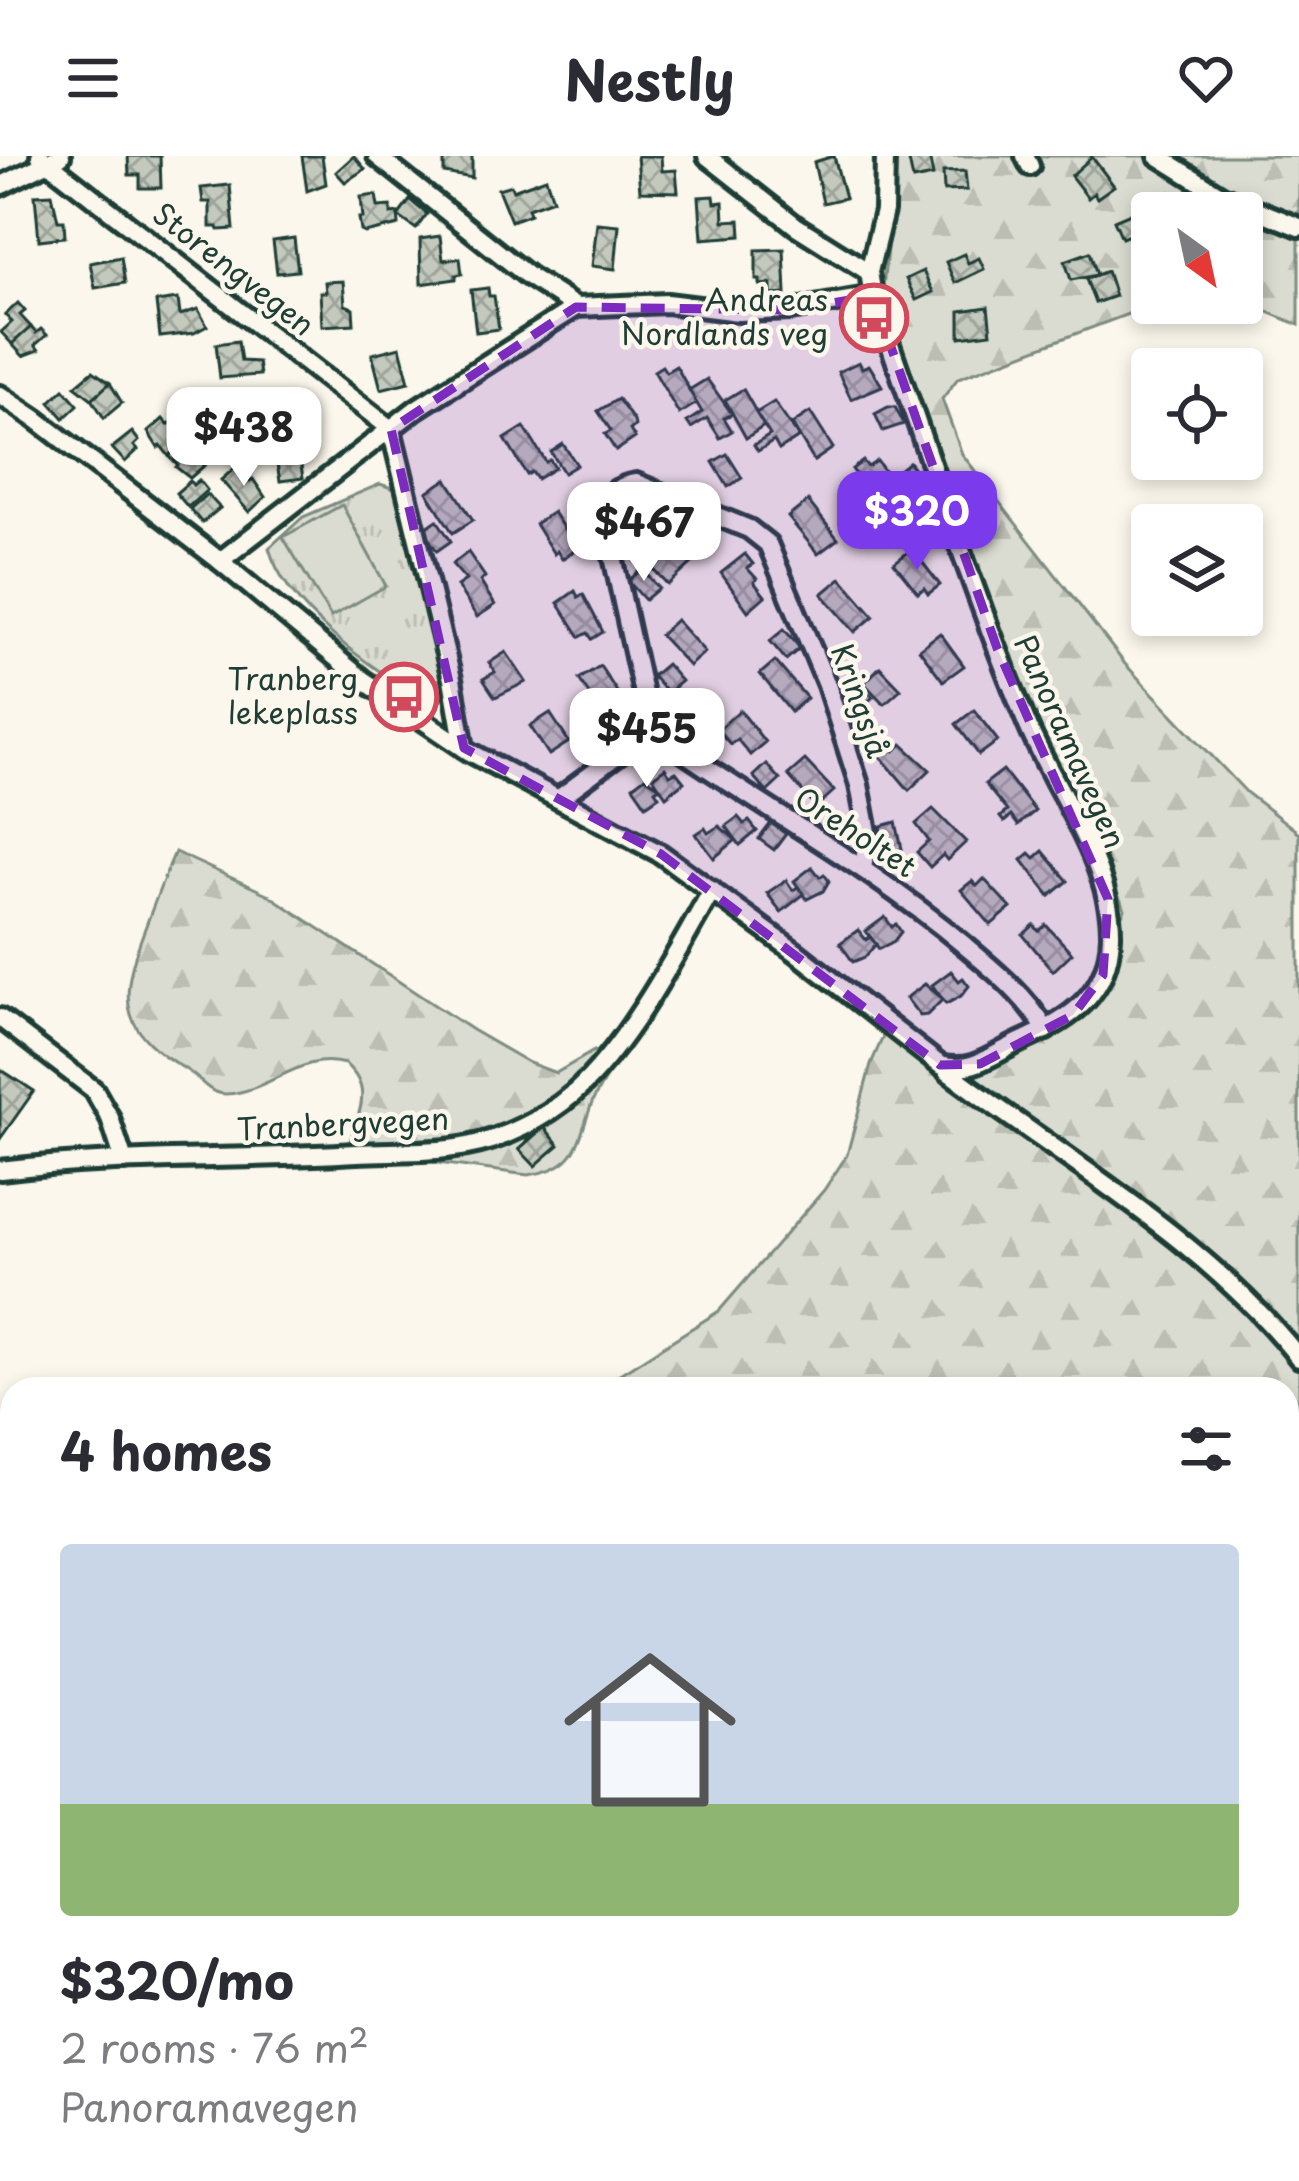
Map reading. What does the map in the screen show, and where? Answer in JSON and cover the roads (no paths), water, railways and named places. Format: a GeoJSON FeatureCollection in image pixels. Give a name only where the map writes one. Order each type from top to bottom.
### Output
{"type":"FeatureCollection","features":[{"type":"Feature","properties":{"kind":"street"},"geometry":{"type":"LineString","coordinates":[[377,156],[528,276],[576,307]]}},
{"type":"Feature","properties":{"kind":"street"},"geometry":{"type":"LineString","coordinates":[[707,156],[796,226],[869,272]]}},
{"type":"Feature","properties":{"kind":"street","name":"Panoramavegen"},"geometry":{"type":"LineString","coordinates":[[885,156],[884,211],[869,272],[873,296],[997,648],[1108,899],[1111,932],[1103,975],[1092,997],[1073,1016],[959,1070],[940,1065]]}},
{"type":"Feature","properties":{"kind":"street"},"geometry":{"type":"LineString","coordinates":[[1158,156],[1222,196],[1299,226]]}},
{"type":"Feature","properties":{"kind":"street"},"geometry":{"type":"LineString","coordinates":[[0,186],[49,158]]}},
{"type":"Feature","properties":{"kind":"street","name":"Storengvegen"},"geometry":{"type":"LineString","coordinates":[[49,158],[391,429]]}},
{"type":"Feature","properties":{"kind":"street"},"geometry":{"type":"LineString","coordinates":[[220,561],[416,409],[576,307],[667,303],[739,312],[791,310],[873,296]]}},
{"type":"Feature","properties":{"kind":"street"},"geometry":{"type":"LineString","coordinates":[[0,395],[220,561],[363,680],[464,748],[661,854],[712,890],[1178,1241],[1274,1326],[1299,1358]]}},
{"type":"Feature","properties":{"kind":"street"},"geometry":{"type":"LineString","coordinates":[[391,429],[452,679],[464,748]]}},
{"type":"Feature","properties":{"kind":"street","name":"Kringsjå"},"geometry":{"type":"LineString","coordinates":[[651,730],[603,512],[608,495],[636,483],[749,529],[768,544],[818,663],[859,785],[868,832],[863,869]]}},
{"type":"Feature","properties":{"kind":"street"},"geometry":{"type":"LineString","coordinates":[[557,799],[651,730]]}},
{"type":"Feature","properties":{"kind":"street","name":"Oreholtet"},"geometry":{"type":"LineString","coordinates":[[651,730],[905,896],[994,970],[1033,1009],[1046,1030]]}},
{"type":"Feature","properties":{"kind":"street","name":"Tranbergvegen"},"geometry":{"type":"LineString","coordinates":[[0,1170],[467,1146],[516,1129],[575,1092],[604,1060],[712,890]]}},
{"type":"Feature","properties":{"kind":"street"},"geometry":{"type":"LineString","coordinates":[[0,1018],[94,1090],[110,1118],[124,1161]]}},
{"type":"Feature","properties":{"kind":"place","name":"Andreas Nordlands veg"},"geometry":{"type":"Point","coordinates":[874,318]}},
{"type":"Feature","properties":{"kind":"place","name":"Tranberg lekeplass"},"geometry":{"type":"Point","coordinates":[404,697]}}]}
